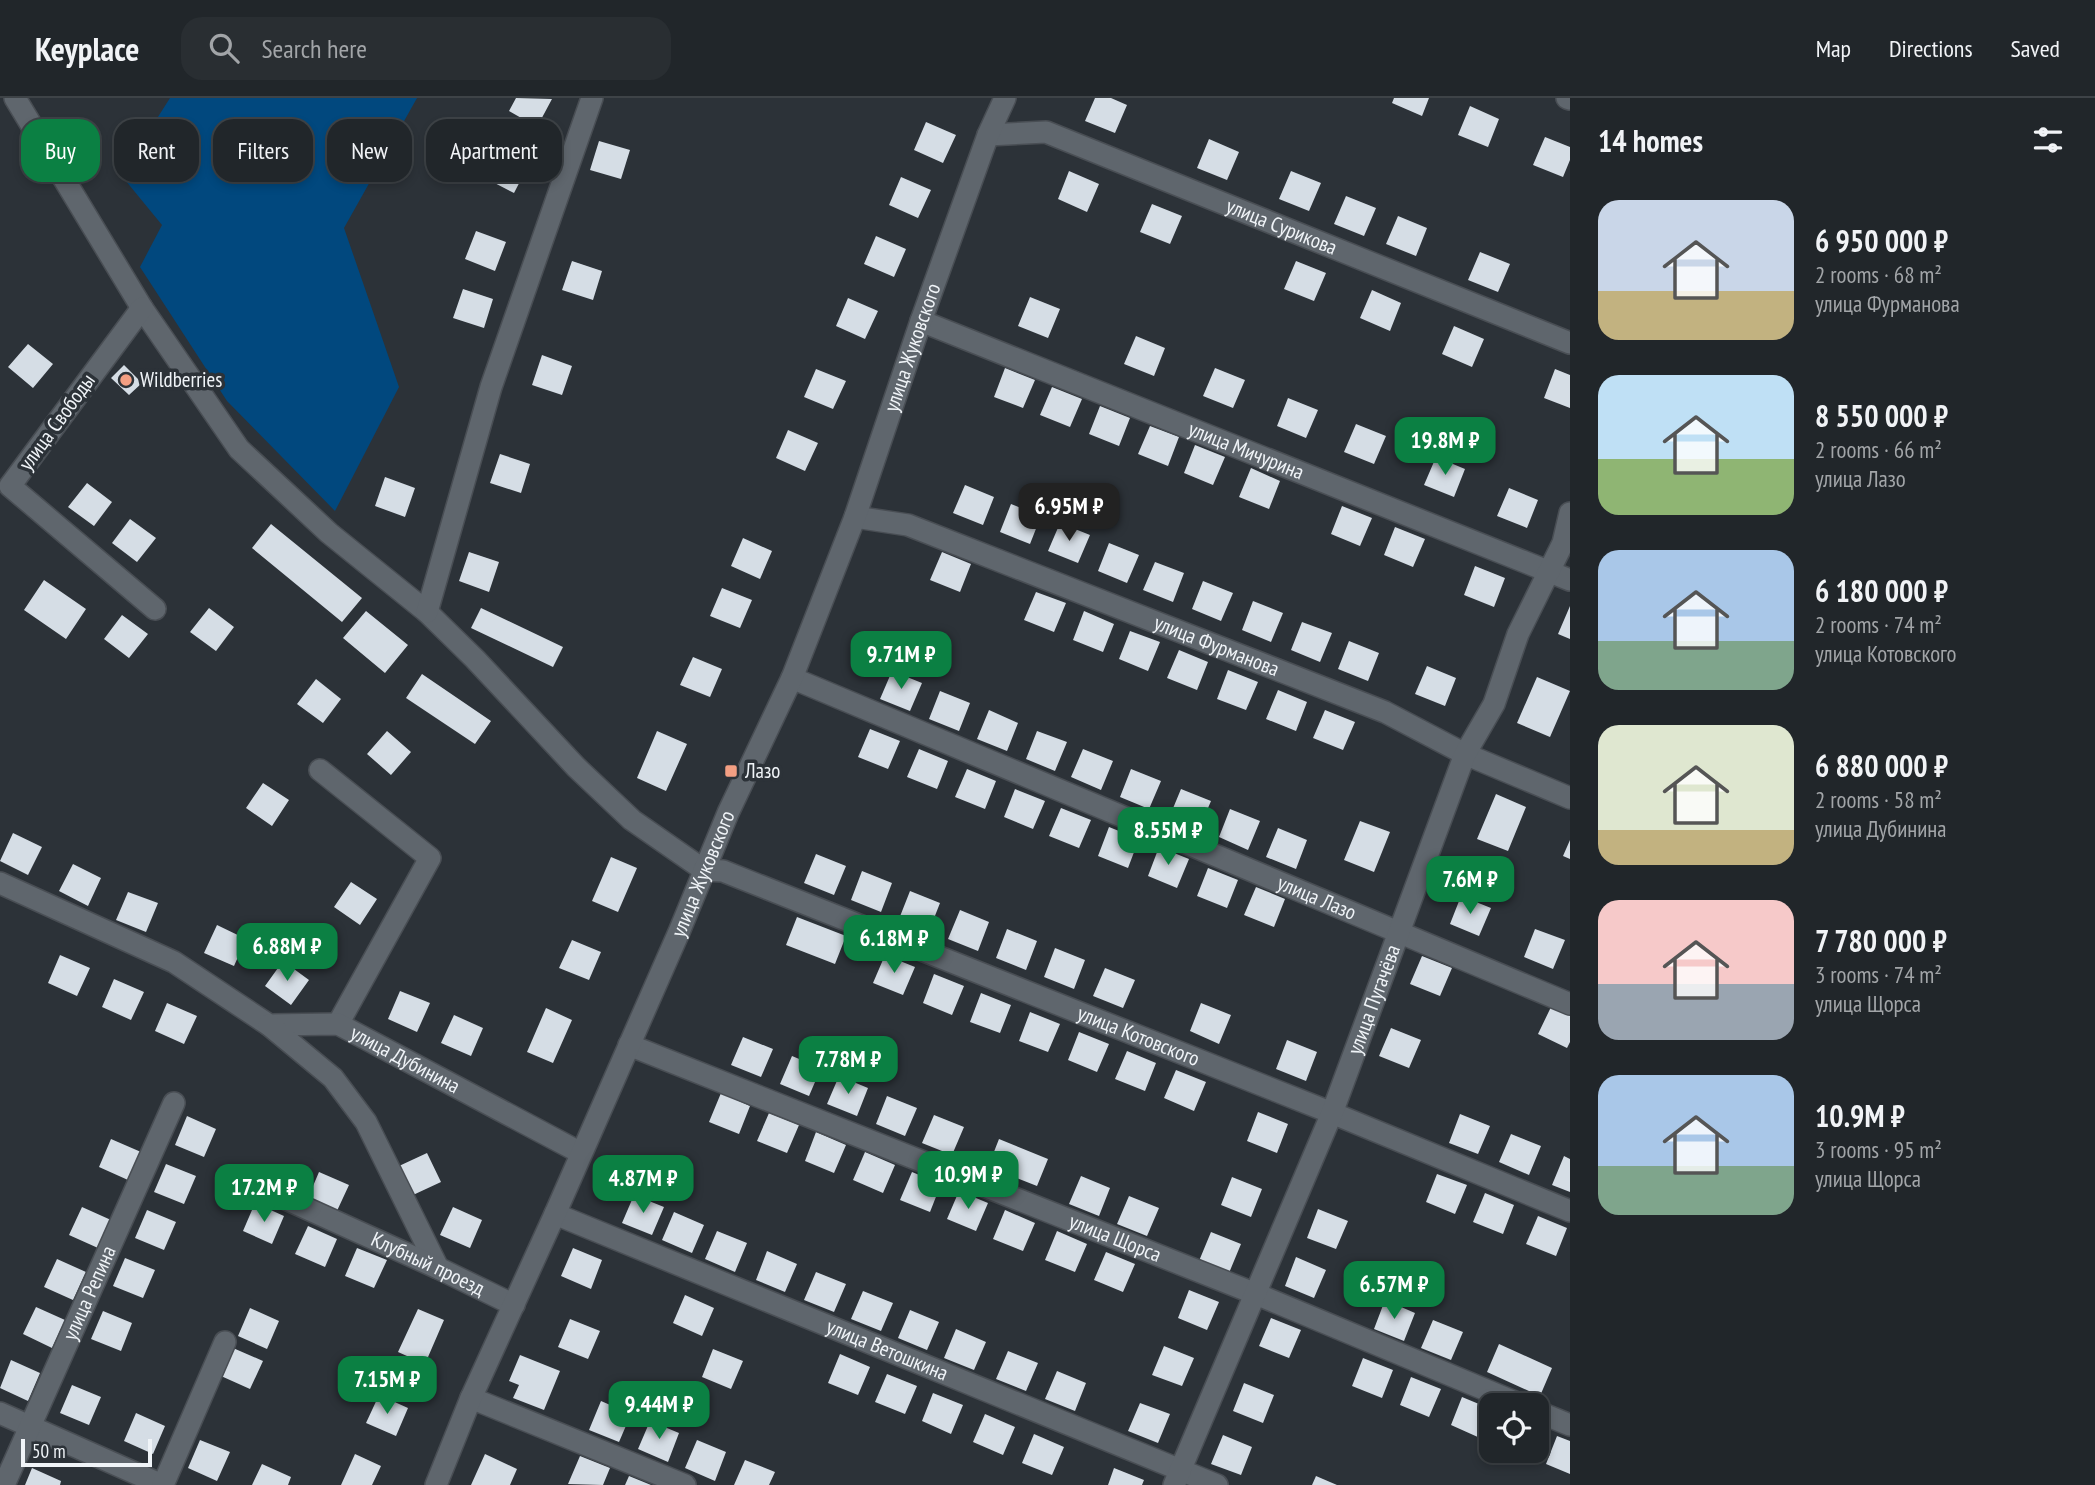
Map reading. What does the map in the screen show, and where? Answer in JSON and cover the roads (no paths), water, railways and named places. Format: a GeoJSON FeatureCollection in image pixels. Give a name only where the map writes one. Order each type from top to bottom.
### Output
{"type":"FeatureCollection","features":[{"type":"Feature","properties":{"kind":"street"},"geometry":{"type":"LineString","coordinates":[[15,98],[142,308],[239,449],[329,533],[427,612],[576,767],[632,821],[705,870]]}},
{"type":"Feature","properties":{"kind":"street"},"geometry":{"type":"LineString","coordinates":[[427,612],[491,387],[592,98]]}},
{"type":"Feature","properties":{"kind":"street","name":"улица Жуковского"},"geometry":{"type":"LineString","coordinates":[[436,1485],[471,1398],[555,1214],[728,813],[793,678],[855,517],[921,321],[988,135],[1005,98]]}},
{"type":"Feature","properties":{"kind":"street","name":"улица Сурикова"},"geometry":{"type":"LineString","coordinates":[[988,135],[1045,132],[1570,343]]}},
{"type":"Feature","properties":{"kind":"street","name":"улица Свободы"},"geometry":{"type":"LineString","coordinates":[[142,308],[10,486],[155,609]]}},
{"type":"Feature","properties":{"kind":"street","name":"улица Мичурина"},"geometry":{"type":"LineString","coordinates":[[921,321],[1570,580]]}},
{"type":"Feature","properties":{"kind":"street","name":"улица Пугачёва"},"geometry":{"type":"LineString","coordinates":[[1177,1477],[1332,1113],[1465,754],[1494,704],[1518,634],[1563,542],[1570,513]]}},
{"type":"Feature","properties":{"kind":"street","name":"улица Фурманова"},"geometry":{"type":"LineString","coordinates":[[855,517],[908,524],[1385,712],[1465,754],[1570,798]]}},
{"type":"Feature","properties":{"kind":"street","name":"улица Лазо"},"geometry":{"type":"LineString","coordinates":[[793,678],[1570,1004]]}},
{"type":"Feature","properties":{"kind":"street"},"geometry":{"type":"LineString","coordinates":[[320,770],[430,858],[338,1024]]}},
{"type":"Feature","properties":{"kind":"street","name":"улица Котовского"},"geometry":{"type":"LineString","coordinates":[[705,870],[723,871],[1332,1113],[1570,1211]]}},
{"type":"Feature","properties":{"kind":"street"},"geometry":{"type":"LineString","coordinates":[[0,883],[174,962],[269,1025],[333,1078],[366,1122],[438,1268]]}},
{"type":"Feature","properties":{"kind":"street","name":"улица Дубинина"},"geometry":{"type":"LineString","coordinates":[[269,1025],[338,1024],[581,1153]]}},
{"type":"Feature","properties":{"kind":"street","name":"улица Щорса"},"geometry":{"type":"LineString","coordinates":[[629,1045],[1256,1294],[1493,1393]]}},
{"type":"Feature","properties":{"kind":"street","name":"улица Репина"},"geometry":{"type":"LineString","coordinates":[[4,1485],[174,1103]]}},
{"type":"Feature","properties":{"kind":"street","name":"Клубный проезд"},"geometry":{"type":"LineString","coordinates":[[266,1190],[514,1305]]}},
{"type":"Feature","properties":{"kind":"street","name":"улица Ветошкина"},"geometry":{"type":"LineString","coordinates":[[555,1214],[1177,1477],[1217,1485]]}},
{"type":"Feature","properties":{"kind":"street"},"geometry":{"type":"LineString","coordinates":[[0,1413],[162,1485],[225,1342]]}},
{"type":"Feature","properties":{"kind":"street"},"geometry":{"type":"LineString","coordinates":[[471,1398],[685,1485]]}},
{"type":"Feature","properties":{"kind":"street"},"geometry":{"type":"LineString","coordinates":[[1549,1416],[1570,1425]]}},
{"type":"Feature","properties":{"kind":"place","name":"Wildberries"},"geometry":{"type":"Point","coordinates":[126,380]}},
{"type":"Feature","properties":{"kind":"place","name":"Лазо"},"geometry":{"type":"Point","coordinates":[731,771]}}]}
